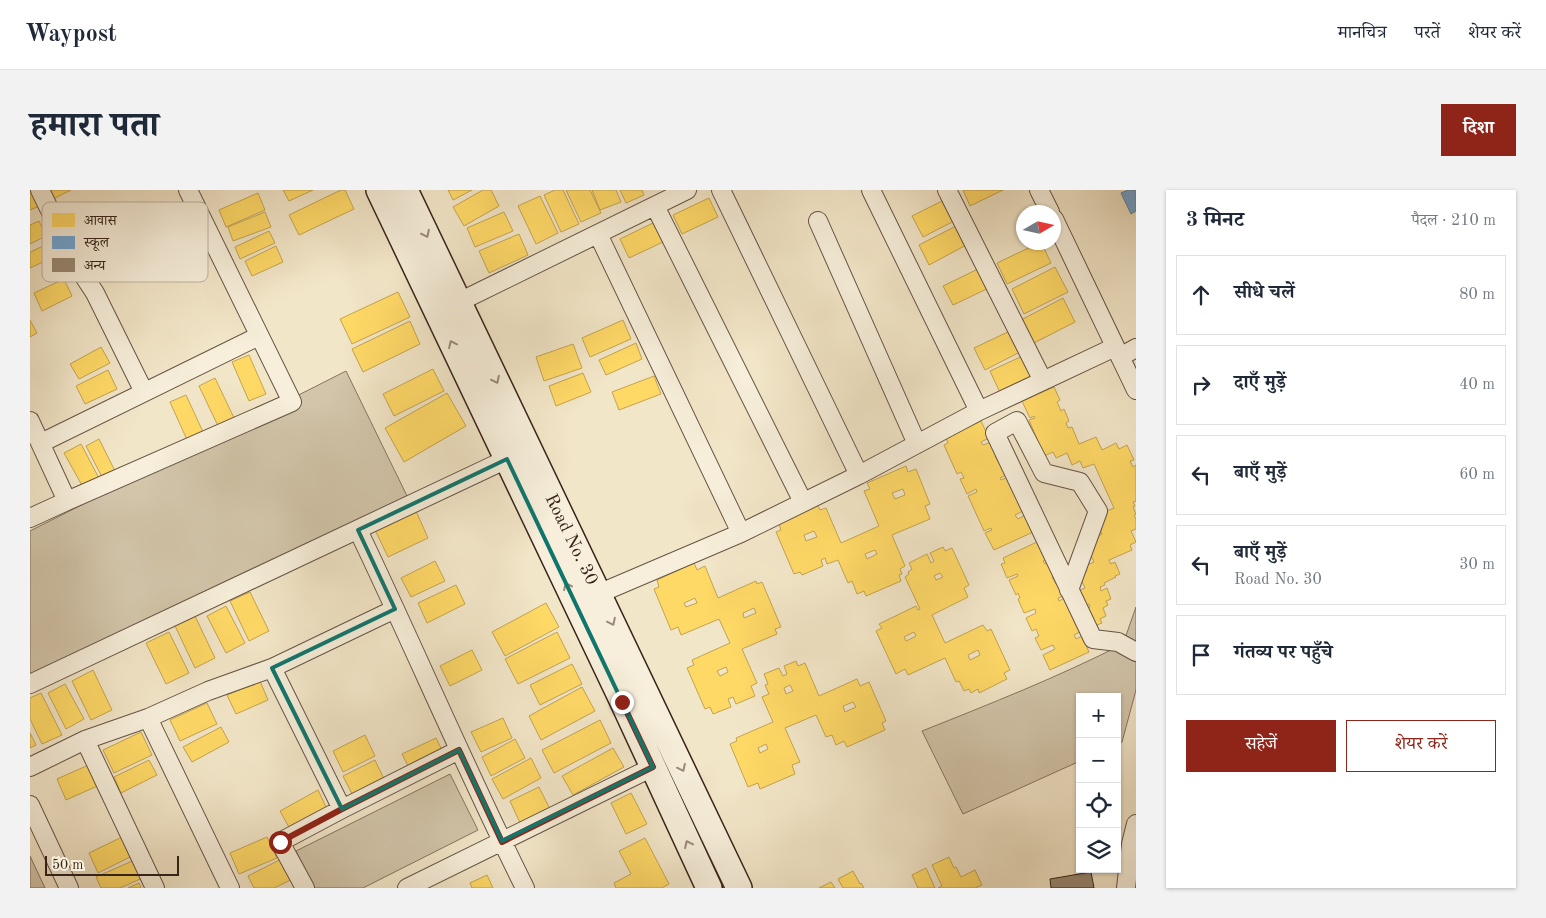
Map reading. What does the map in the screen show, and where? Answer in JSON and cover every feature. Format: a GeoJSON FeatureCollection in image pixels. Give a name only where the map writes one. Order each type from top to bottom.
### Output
{"type":"FeatureCollection","features":[{"type":"Feature","properties":{"kind":"street"},"geometry":{"type":"LineString","coordinates":[[40,190],[46,202]]}},
{"type":"Feature","properties":{"kind":"street"},"geometry":{"type":"LineString","coordinates":[[188,190],[194,202]]}},
{"type":"Feature","properties":{"kind":"street","name":"Road No. 30"},"geometry":{"type":"LineString","coordinates":[[379,190],[709,888]]}},
{"type":"Feature","properties":{"kind":"street","name":"Road No. 30"},"geometry":{"type":"LineString","coordinates":[[405,190],[598,594],[732,886]]}},
{"type":"Feature","properties":{"kind":"street"},"geometry":{"type":"LineString","coordinates":[[458,302],[687,190]]}},
{"type":"Feature","properties":{"kind":"street"},"geometry":{"type":"LineString","coordinates":[[721,190],[859,475]]}},
{"type":"Feature","properties":{"kind":"street"},"geometry":{"type":"LineString","coordinates":[[871,190],[979,411]]}},
{"type":"Feature","properties":{"kind":"street"},"geometry":{"type":"LineString","coordinates":[[947,190],[1043,381]]}},
{"type":"Feature","properties":{"kind":"street"},"geometry":{"type":"LineString","coordinates":[[1039,190],[1046,205]]}},
{"type":"Feature","properties":{"kind":"street"},"geometry":{"type":"LineString","coordinates":[[655,206],[803,502]]}},
{"type":"Feature","properties":{"kind":"street"},"geometry":{"type":"LineString","coordinates":[[818,221],[917,444]]}},
{"type":"Feature","properties":{"kind":"street"},"geometry":{"type":"LineString","coordinates":[[30,518],[292,402],[208,231]]}},
{"type":"Feature","properties":{"kind":"street"},"geometry":{"type":"LineString","coordinates":[[598,234],[741,533]]}},
{"type":"Feature","properties":{"kind":"street"},"geometry":{"type":"LineString","coordinates":[[1061,234],[1136,390]]}},
{"type":"Feature","properties":{"kind":"street"},"geometry":{"type":"LineString","coordinates":[[88,282],[144,392]]}},
{"type":"Feature","properties":{"kind":"street"},"geometry":{"type":"LineString","coordinates":[[41,444],[259,336]]}},
{"type":"Feature","properties":{"kind":"street"},"geometry":{"type":"LineString","coordinates":[[598,594],[741,533],[859,475],[979,411],[1043,381],[1118,352],[1136,348]]}},
{"type":"Feature","properties":{"kind":"street"},"geometry":{"type":"LineString","coordinates":[[30,421],[67,501]]}},
{"type":"Feature","properties":{"kind":"street"},"geometry":{"type":"LineString","coordinates":[[1069,590],[1098,510],[1080,482],[1044,473],[1018,421],[995,433],[1069,590],[1093,640],[1118,642],[1136,652]]}},
{"type":"Feature","properties":{"kind":"street"},"geometry":{"type":"LineString","coordinates":[[30,684],[507,459]]}},
{"type":"Feature","properties":{"kind":"street"},"geometry":{"type":"LineString","coordinates":[[358,530],[525,888]]}},
{"type":"Feature","properties":{"kind":"street"},"geometry":{"type":"LineString","coordinates":[[30,767],[85,740],[148,718],[208,691],[272,668],[395,609]]}},
{"type":"Feature","properties":{"kind":"street"},"geometry":{"type":"LineString","coordinates":[[272,668],[342,809]]}},
{"type":"Feature","properties":{"kind":"street"},"geometry":{"type":"LineString","coordinates":[[148,718],[230,888]]}},
{"type":"Feature","properties":{"kind":"street"},"geometry":{"type":"LineString","coordinates":[[85,740],[155,888]]}},
{"type":"Feature","properties":{"kind":"street"},"geometry":{"type":"LineString","coordinates":[[305,888],[280,842],[459,750]]}},
{"type":"Feature","properties":{"kind":"street"},"geometry":{"type":"LineString","coordinates":[[408,888],[653,767]]}},
{"type":"Feature","properties":{"kind":"street"},"geometry":{"type":"LineString","coordinates":[[30,805],[69,888]]}},
{"type":"Feature","properties":{"kind":"street"},"geometry":{"type":"LineString","coordinates":[[1126,888],[1131,844],[1136,824]]}},
{"type":"Feature","properties":{"kind":"highlighted area"},"geometry":{"type":"Polygon","coordinates":[[[507,459],[653,767],[502,841],[459,750],[342,809],[272,668],[395,609],[358,530],[507,459]]]}},
{"type":"Feature","properties":{"kind":"shaded area"},"geometry":{"type":"Polygon","coordinates":[[[346,371],[410,502],[30,693],[30,531],[346,371]]]}},
{"type":"Feature","properties":{"kind":"shaded area"},"geometry":{"type":"Polygon","coordinates":[[[1136,607],[1136,690],[1122,742],[1121,693],[1076,693],[1076,763],[963,814],[922,731],[1049,679],[1123,644],[1136,607]]]}},
{"type":"Feature","properties":{"kind":"shaded area"},"geometry":{"type":"Polygon","coordinates":[[[450,774],[478,830],[363,888],[314,888],[296,851],[450,774]]]}},
{"type":"Feature","properties":{"kind":"shaded area"},"geometry":{"type":"Polygon","coordinates":[[[30,856],[45,888],[30,888],[30,856]]]}},
{"type":"Feature","properties":{"kind":"building: आवास"},"geometry":{"type":"Polygon","coordinates":[[[30,190],[37,190],[43,202],[42,205],[30,210],[30,190]]]}},
{"type":"Feature","properties":{"kind":"building: आवास"},"geometry":{"type":"Polygon","coordinates":[[[42,190],[71,190],[47,202],[42,190]]]}},
{"type":"Feature","properties":{"kind":"building: आवास"},"geometry":{"type":"Polygon","coordinates":[[[283,190],[313,190],[289,201],[283,190]]]}},
{"type":"Feature","properties":{"kind":"building: आवास"},"geometry":{"type":"Polygon","coordinates":[[[341,190],[345,190],[354,209],[299,235],[289,215],[341,190]]]}},
{"type":"Feature","properties":{"kind":"building: आवास"},"geometry":{"type":"Polygon","coordinates":[[[448,190],[472,190],[453,200],[448,190]]]}},
{"type":"Feature","properties":{"kind":"building: आवास"},"geometry":{"type":"Polygon","coordinates":[[[483,190],[491,190],[499,206],[464,226],[453,207],[483,190]]]}},
{"type":"Feature","properties":{"kind":"building: आवास"},"geometry":{"type":"Polygon","coordinates":[[[555,190],[563,190],[579,224],[561,232],[544,195],[555,190]]]}},
{"type":"Feature","properties":{"kind":"building: आवास"},"geometry":{"type":"Polygon","coordinates":[[[566,190],[590,190],[601,213],[581,222],[566,190]]]}},
{"type":"Feature","properties":{"kind":"building: आवास"},"geometry":{"type":"Polygon","coordinates":[[[592,190],[616,190],[621,202],[600,210],[592,190]]]}},
{"type":"Feature","properties":{"kind":"building: आवास"},"geometry":{"type":"Polygon","coordinates":[[[620,190],[642,190],[644,195],[626,203],[620,190]]]}},
{"type":"Feature","properties":{"kind":"building: आवास"},"geometry":{"type":"Polygon","coordinates":[[[963,190],[1003,190],[970,206],[963,190]]]}},
{"type":"Feature","properties":{"kind":"building: आवास"},"geometry":{"type":"Polygon","coordinates":[[[258,193],[265,210],[226,227],[219,210],[258,193]]]}},
{"type":"Feature","properties":{"kind":"building: आवास"},"geometry":{"type":"Polygon","coordinates":[[[540,196],[558,233],[536,244],[518,206],[540,196]]]}},
{"type":"Feature","properties":{"kind":"building: आवास"},"geometry":{"type":"Polygon","coordinates":[[[709,198],[718,217],[682,234],[673,215],[709,198]]]}},
{"type":"Feature","properties":{"kind":"building: आवास"},"geometry":{"type":"Polygon","coordinates":[[[948,198],[958,219],[923,237],[912,216],[948,198]]]}},
{"type":"Feature","properties":{"kind":"building: आवास"},"geometry":{"type":"Polygon","coordinates":[[[265,212],[271,227],[233,241],[228,227],[265,212]]]}},
{"type":"Feature","properties":{"kind":"building: आवास"},"geometry":{"type":"Polygon","coordinates":[[[504,212],[513,231],[475,247],[467,228],[504,212]]]}},
{"type":"Feature","properties":{"kind":"building: आवास"},"geometry":{"type":"Polygon","coordinates":[[[39,221],[42,227],[42,238],[30,244],[30,225],[39,221]]]}},
{"type":"Feature","properties":{"kind":"building: आवास"},"geometry":{"type":"Polygon","coordinates":[[[653,223],[663,242],[629,258],[620,239],[653,223]]]}},
{"type":"Feature","properties":{"kind":"building: आवास"},"geometry":{"type":"Polygon","coordinates":[[[960,224],[970,243],[929,265],[919,245],[960,224]]]}},
{"type":"Feature","properties":{"kind":"building: आवास"},"geometry":{"type":"Polygon","coordinates":[[[269,231],[275,243],[240,259],[235,247],[269,231]]]}},
{"type":"Feature","properties":{"kind":"building: आवास"},"geometry":{"type":"Polygon","coordinates":[[[519,234],[528,255],[489,273],[479,251],[519,234]]]}},
{"type":"Feature","properties":{"kind":"building: आवास"},"geometry":{"type":"Polygon","coordinates":[[[276,246],[283,262],[252,276],[245,261],[276,246]]]}},
{"type":"Feature","properties":{"kind":"building: आवास"},"geometry":{"type":"Polygon","coordinates":[[[42,247],[42,262],[30,268],[30,252],[42,247]]]}},
{"type":"Feature","properties":{"kind":"building: आवास"},"geometry":{"type":"Polygon","coordinates":[[[1024,250],[1045,250],[1051,263],[1007,284],[997,263],[1024,250]]]}},
{"type":"Feature","properties":{"kind":"building: आवास"},"geometry":{"type":"Polygon","coordinates":[[[982,267],[991,287],[953,305],[943,286],[982,267]]]}},
{"type":"Feature","properties":{"kind":"building: आवास"},"geometry":{"type":"Polygon","coordinates":[[[1055,267],[1068,292],[1024,314],[1012,289],[1055,267]]]}},
{"type":"Feature","properties":{"kind":"building: आवास"},"geometry":{"type":"Polygon","coordinates":[[[58,282],[65,282],[72,296],[42,311],[34,293],[58,282]]]}},
{"type":"Feature","properties":{"kind":"building: आवास"},"geometry":{"type":"Polygon","coordinates":[[[398,292],[410,317],[352,344],[340,319],[398,292]]]}},
{"type":"Feature","properties":{"kind":"building: आवास"},"geometry":{"type":"Polygon","coordinates":[[[1063,298],[1075,322],[1030,345],[1019,321],[1063,298]]]}},
{"type":"Feature","properties":{"kind":"building: आवास"},"geometry":{"type":"Polygon","coordinates":[[[30,320],[37,333],[30,337],[30,320]]]}},
{"type":"Feature","properties":{"kind":"building: आवास"},"geometry":{"type":"Polygon","coordinates":[[[623,320],[631,339],[590,357],[582,338],[623,320]]]}},
{"type":"Feature","properties":{"kind":"building: आवास"},"geometry":{"type":"Polygon","coordinates":[[[410,321],[420,344],[363,372],[352,349],[410,321]]]}},
{"type":"Feature","properties":{"kind":"building: आवास"},"geometry":{"type":"Polygon","coordinates":[[[1012,330],[1022,351],[985,370],[974,348],[1012,330]]]}},
{"type":"Feature","properties":{"kind":"building: आवास"},"geometry":{"type":"Polygon","coordinates":[[[636,343],[642,359],[606,375],[599,360],[636,343]]]}},
{"type":"Feature","properties":{"kind":"building: आवास"},"geometry":{"type":"Polygon","coordinates":[[[573,344],[582,368],[544,381],[536,357],[573,344]]]}},
{"type":"Feature","properties":{"kind":"building: आवास"},"geometry":{"type":"Polygon","coordinates":[[[101,347],[110,363],[79,379],[70,364],[101,347]]]}},
{"type":"Feature","properties":{"kind":"building: आवास"},"geometry":{"type":"Polygon","coordinates":[[[1029,353],[1040,379],[1002,397],[990,371],[1029,353]]]}},
{"type":"Feature","properties":{"kind":"building: आवास"},"geometry":{"type":"Polygon","coordinates":[[[249,355],[266,394],[249,401],[232,362],[249,355]]]}},
{"type":"Feature","properties":{"kind":"building: आवास"},"geometry":{"type":"Polygon","coordinates":[[[433,369],[444,391],[394,416],[383,394],[433,369]]]}},
{"type":"Feature","properties":{"kind":"building: आवास"},"geometry":{"type":"Polygon","coordinates":[[[108,370],[117,389],[85,404],[76,386],[108,370]]]}},
{"type":"Feature","properties":{"kind":"building: आवास"},"geometry":{"type":"Polygon","coordinates":[[[583,373],[591,392],[556,406],[549,386],[583,373]]]}},
{"type":"Feature","properties":{"kind":"building: आवास"},"geometry":{"type":"Polygon","coordinates":[[[654,376],[661,394],[619,410],[612,392],[654,376]]]}},
{"type":"Feature","properties":{"kind":"building: आवास"},"geometry":{"type":"Polygon","coordinates":[[[215,378],[235,420],[219,428],[199,386],[215,378]]]}},
{"type":"Feature","properties":{"kind":"building: आवास"},"geometry":{"type":"Polygon","coordinates":[[[1054,387],[1060,400],[1057,402],[1061,411],[1064,409],[1069,421],[1066,423],[1068,428],[1072,427],[1079,444],[1096,437],[1102,450],[1116,443],[1119,449],[1127,445],[1134,460],[1130,461],[1133,467],[1136,465],[1136,501],[1133,502],[1135,506],[1133,507],[1136,514],[1134,515],[1136,529],[1131,531],[1136,542],[1130,545],[1132,550],[1109,560],[1111,564],[1115,562],[1120,574],[1100,587],[1101,591],[1107,588],[1111,599],[1106,601],[1108,605],[1103,608],[1106,616],[1100,619],[1102,623],[1092,627],[1084,610],[1090,607],[1089,604],[1083,607],[1076,592],[1085,588],[1079,575],[1087,571],[1085,566],[1094,562],[1087,546],[1091,539],[1102,534],[1096,521],[1102,513],[1114,508],[1094,464],[1083,468],[1080,461],[1072,465],[1067,453],[1056,458],[1053,452],[1044,456],[1029,420],[1035,418],[1034,416],[1030,418],[1022,401],[1054,387]]]}},
{"type":"Feature","properties":{"kind":"building: आवास"},"geometry":{"type":"Polygon","coordinates":[[[447,393],[466,426],[404,462],[385,428],[447,393]]]}},
{"type":"Feature","properties":{"kind":"building: आवास"},"geometry":{"type":"Polygon","coordinates":[[[186,395],[204,434],[188,442],[170,402],[186,395]]]}},
{"type":"Feature","properties":{"kind":"building: आवास"},"geometry":{"type":"Polygon","coordinates":[[[981,421],[989,438],[981,442],[983,445],[991,442],[997,456],[995,456],[999,463],[1001,462],[1006,475],[1000,478],[1001,480],[1008,477],[1023,511],[1015,515],[1018,519],[1025,515],[1033,532],[994,550],[985,533],[992,530],[991,528],[984,531],[968,496],[977,492],[976,489],[967,494],[960,479],[964,478],[961,472],[957,474],[944,445],[948,443],[946,438],[981,421]]]}},
{"type":"Feature","properties":{"kind":"building: आवास"},"geometry":{"type":"Polygon","coordinates":[[[99,439],[115,471],[102,477],[86,446],[99,439]]]}},
{"type":"Feature","properties":{"kind":"building: आवास"},"geometry":{"type":"Polygon","coordinates":[[[81,444],[100,480],[84,489],[64,453],[81,444]]]}},
{"type":"Feature","properties":{"kind":"building: आवास"},"geometry":{"type":"Polygon","coordinates":[[[906,466],[908,472],[916,469],[930,504],[925,506],[930,519],[892,535],[905,566],[900,569],[902,574],[899,575],[901,581],[866,596],[864,591],[857,594],[852,581],[848,583],[838,560],[827,564],[825,558],[821,560],[823,566],[802,575],[800,572],[794,574],[776,532],[781,530],[778,521],[817,504],[820,510],[826,508],[841,543],[879,526],[864,491],[870,489],[867,483],[906,466]],[[903,489],[892,493],[895,499],[905,495],[903,489]],[[814,531],[804,535],[806,541],[817,537],[814,531]],[[875,550],[865,554],[867,559],[877,554],[875,550]]]}},
{"type":"Feature","properties":{"kind":"building: आवास"},"geometry":{"type":"Polygon","coordinates":[[[416,511],[428,538],[388,557],[375,530],[416,511]]]}},
{"type":"Feature","properties":{"kind":"building: आवास"},"geometry":{"type":"Polygon","coordinates":[[[1039,541],[1047,559],[1043,561],[1045,564],[1048,562],[1055,576],[1052,577],[1056,584],[1058,583],[1064,596],[1058,598],[1059,601],[1065,598],[1080,632],[1074,635],[1076,639],[1082,636],[1089,652],[1050,670],[1043,655],[1055,649],[1053,645],[1041,650],[1035,638],[1039,636],[1036,629],[1032,631],[1026,618],[1036,613],[1035,609],[1024,613],[1018,599],[1020,598],[1018,593],[1016,595],[1009,580],[1018,576],[1017,574],[1007,578],[1001,564],[1005,563],[1003,558],[1039,541]]]}},
{"type":"Feature","properties":{"kind":"building: आवास"},"geometry":{"type":"Polygon","coordinates":[[[943,547],[945,551],[952,548],[969,585],[964,588],[968,597],[932,615],[945,643],[983,625],[987,631],[991,629],[1010,670],[1004,673],[1007,679],[979,693],[978,689],[971,693],[969,689],[964,691],[959,681],[956,682],[945,658],[908,675],[905,669],[896,674],[876,631],[882,628],[879,624],[916,606],[918,610],[920,609],[905,577],[912,569],[909,563],[927,554],[931,563],[934,561],[930,553],[943,547]],[[940,573],[934,576],[936,580],[943,577],[940,573]],[[914,632],[904,637],[906,641],[916,636],[914,632]],[[978,650],[968,655],[970,660],[980,655],[978,650]]]}},
{"type":"Feature","properties":{"kind":"building: आवास"},"geometry":{"type":"Polygon","coordinates":[[[435,561],[445,581],[411,597],[401,578],[435,561]]]}},
{"type":"Feature","properties":{"kind":"building: आवास"},"geometry":{"type":"Polygon","coordinates":[[[694,563],[697,570],[705,566],[718,598],[756,581],[757,584],[762,582],[781,627],[775,629],[777,634],[742,649],[757,683],[751,686],[755,696],[736,704],[733,697],[728,699],[731,707],[713,714],[710,707],[705,709],[687,668],[694,665],[692,660],[730,643],[719,619],[681,635],[678,627],[671,630],[654,589],[659,587],[657,580],[694,563]],[[695,598],[684,603],[686,607],[697,603],[695,598]],[[754,608],[743,613],[744,618],[756,613],[754,608]],[[726,667],[717,671],[720,676],[728,672],[726,667]]]}},
{"type":"Feature","properties":{"kind":"building: आवास"},"geometry":{"type":"Polygon","coordinates":[[[456,585],[465,604],[427,623],[418,603],[456,585]]]}},
{"type":"Feature","properties":{"kind":"building: आवास"},"geometry":{"type":"Polygon","coordinates":[[[250,592],[269,631],[249,641],[230,601],[250,592]]]}},
{"type":"Feature","properties":{"kind":"building: आवास"},"geometry":{"type":"Polygon","coordinates":[[[546,603],[559,627],[505,656],[492,632],[546,603]]]}},
{"type":"Feature","properties":{"kind":"building: आवास"},"geometry":{"type":"Polygon","coordinates":[[[226,606],[245,643],[226,653],[207,616],[226,606]]]}},
{"type":"Feature","properties":{"kind":"building: आवास"},"geometry":{"type":"Polygon","coordinates":[[[195,616],[215,658],[195,668],[175,626],[195,616]]]}},
{"type":"Feature","properties":{"kind":"building: आवास"},"geometry":{"type":"Polygon","coordinates":[[[169,632],[189,673],[166,684],[146,643],[169,632]]]}},
{"type":"Feature","properties":{"kind":"building: आवास"},"geometry":{"type":"Polygon","coordinates":[[[557,632],[570,658],[518,684],[505,659],[557,632]]]}},
{"type":"Feature","properties":{"kind":"building: आवास"},"geometry":{"type":"Polygon","coordinates":[[[472,650],[482,670],[450,686],[440,666],[472,650]]]}},
{"type":"Feature","properties":{"kind":"building: आवास"},"geometry":{"type":"Polygon","coordinates":[[[796,661],[798,666],[805,663],[819,696],[857,679],[860,686],[869,682],[886,721],[882,723],[885,730],[847,747],[844,741],[836,745],[832,735],[826,737],[816,715],[785,728],[800,762],[792,765],[795,774],[760,789],[758,783],[748,787],[730,744],[737,741],[736,738],[773,722],[762,697],[769,694],[765,685],[768,684],[764,674],[779,668],[783,676],[787,674],[784,666],[796,661]],[[790,685],[784,688],[786,694],[793,691],[790,685]],[[853,702],[843,706],[845,712],[856,707],[853,702]],[[766,744],[758,748],[760,753],[768,749],[766,744]]]}},
{"type":"Feature","properties":{"kind":"building: आवास"},"geometry":{"type":"Polygon","coordinates":[[[572,664],[582,684],[540,705],[530,685],[572,664]]]}},
{"type":"Feature","properties":{"kind":"building: आवास"},"geometry":{"type":"Polygon","coordinates":[[[93,670],[112,710],[91,720],[72,681],[93,670]]]}},
{"type":"Feature","properties":{"kind":"building: आवास"},"geometry":{"type":"Polygon","coordinates":[[[260,681],[268,700],[236,714],[227,695],[260,681]]]}},
{"type":"Feature","properties":{"kind":"building: आवास"},"geometry":{"type":"Polygon","coordinates":[[[65,684],[84,719],[66,729],[48,693],[65,684]]]}},
{"type":"Feature","properties":{"kind":"building: आवास"},"geometry":{"type":"Polygon","coordinates":[[[582,687],[595,711],[541,740],[529,716],[582,687]]]}},
{"type":"Feature","properties":{"kind":"building: आवास"},"geometry":{"type":"Polygon","coordinates":[[[41,693],[62,735],[42,744],[30,719],[30,698],[41,693]]]}},
{"type":"Feature","properties":{"kind":"building: आवास"},"geometry":{"type":"Polygon","coordinates":[[[207,703],[217,724],[180,741],[170,720],[207,703]]]}},
{"type":"Feature","properties":{"kind":"building: आवास"},"geometry":{"type":"Polygon","coordinates":[[[503,718],[512,738],[481,752],[471,732],[503,718]]]}},
{"type":"Feature","properties":{"kind":"building: आवास"},"geometry":{"type":"Polygon","coordinates":[[[600,720],[611,743],[554,773],[542,750],[600,720]]]}},
{"type":"Feature","properties":{"kind":"building: आवास"},"geometry":{"type":"Polygon","coordinates":[[[221,727],[229,742],[192,762],[183,747],[221,727]]]}},
{"type":"Feature","properties":{"kind":"building: आवास"},"geometry":{"type":"Polygon","coordinates":[[[141,732],[152,755],[114,773],[103,750],[141,732]]]}},
{"type":"Feature","properties":{"kind":"building: आवास"},"geometry":{"type":"Polygon","coordinates":[[[30,733],[36,745],[30,748],[30,733]]]}},
{"type":"Feature","properties":{"kind":"building: आवास"},"geometry":{"type":"Polygon","coordinates":[[[365,735],[375,756],[343,772],[333,751],[365,735]]]}},
{"type":"Feature","properties":{"kind":"building: आवास"},"geometry":{"type":"Polygon","coordinates":[[[436,738],[444,754],[410,770],[402,754],[436,738]]]}},
{"type":"Feature","properties":{"kind":"building: आवास"},"geometry":{"type":"Polygon","coordinates":[[[515,739],[525,758],[491,776],[482,757],[515,739]]]}},
{"type":"Feature","properties":{"kind":"building: आवास"},"geometry":{"type":"Polygon","coordinates":[[[613,748],[624,767],[573,795],[562,776],[613,748]]]}},
{"type":"Feature","properties":{"kind":"building: आवास"},"geometry":{"type":"Polygon","coordinates":[[[531,758],[541,778],[503,799],[492,779],[531,758]]]}},
{"type":"Feature","properties":{"kind":"building: आवास"},"geometry":{"type":"Polygon","coordinates":[[[149,760],[157,775],[121,793],[114,777],[149,760]]]}},
{"type":"Feature","properties":{"kind":"building: आवास"},"geometry":{"type":"Polygon","coordinates":[[[375,760],[384,779],[352,794],[343,776],[375,760]]]}},
{"type":"Feature","properties":{"kind":"building: आवास"},"geometry":{"type":"Polygon","coordinates":[[[93,763],[102,784],[66,800],[57,779],[93,763]]]}},
{"type":"Feature","properties":{"kind":"building: आवास"},"geometry":{"type":"Polygon","coordinates":[[[539,787],[551,811],[521,825],[510,801],[539,787]]]}},
{"type":"Feature","properties":{"kind":"building: आवास"},"geometry":{"type":"Polygon","coordinates":[[[318,790],[327,809],[290,829],[280,811],[318,790]]]}},
{"type":"Feature","properties":{"kind":"building: आवास"},"geometry":{"type":"Polygon","coordinates":[[[631,793],[647,824],[626,834],[611,803],[631,793]]]}},
{"type":"Feature","properties":{"kind":"building: आवास"},"geometry":{"type":"Polygon","coordinates":[[[126,835],[136,854],[98,873],[89,853],[126,835]]]}},
{"type":"Feature","properties":{"kind":"building: आवास"},"geometry":{"type":"Polygon","coordinates":[[[267,837],[277,858],[239,874],[230,853],[267,837]]]}},
{"type":"Feature","properties":{"kind":"building: आवास"},"geometry":{"type":"Polygon","coordinates":[[[645,838],[669,884],[662,888],[616,888],[614,883],[631,874],[619,851],[645,838]]]}},
{"type":"Feature","properties":{"kind":"building: आवास"},"geometry":{"type":"Polygon","coordinates":[[[285,857],[295,878],[274,888],[254,888],[248,876],[285,857]]]}},
{"type":"Feature","properties":{"kind":"building: आवास"},"geometry":{"type":"Polygon","coordinates":[[[949,857],[961,877],[975,870],[982,885],[975,888],[938,888],[942,886],[932,865],[949,857]]]}},
{"type":"Feature","properties":{"kind":"building: आवास"},"geometry":{"type":"Polygon","coordinates":[[[139,858],[147,876],[120,888],[101,888],[96,877],[139,858]]]}},
{"type":"Feature","properties":{"kind":"building: आवास"},"geometry":{"type":"Polygon","coordinates":[[[926,868],[935,888],[918,888],[912,875],[926,868]]]}},
{"type":"Feature","properties":{"kind":"building: आवास"},"geometry":{"type":"Polygon","coordinates":[[[853,871],[864,888],[843,888],[838,879],[853,871]]]}},
{"type":"Feature","properties":{"kind":"building: आवास"},"geometry":{"type":"Polygon","coordinates":[[[487,875],[493,888],[472,888],[470,883],[487,875]]]}},
{"type":"Feature","properties":{"kind":"building: आवास"},"geometry":{"type":"Polygon","coordinates":[[[831,882],[835,888],[819,888],[831,882]]]}},
{"type":"Feature","properties":{"kind":"building: आवास"},"geometry":{"type":"Polygon","coordinates":[[[139,883],[141,888],[128,888],[139,883]]]}},
{"type":"Feature","properties":{"kind":"building: स्कूल"},"geometry":{"type":"Polygon","coordinates":[[[1128,190],[1136,190],[1136,211],[1131,214],[1121,193],[1128,190]]]}},
{"type":"Feature","properties":{"kind":"building: अन्य"},"geometry":{"type":"Polygon","coordinates":[[[1091,873],[1094,888],[1051,888],[1050,879],[1091,873]]]}},
{"type":"Feature","properties":{"kind":"route"},"geometry":{"type":"LineString","coordinates":[[280,842],[459,750],[502,842],[653,767],[622,702]]}}]}
